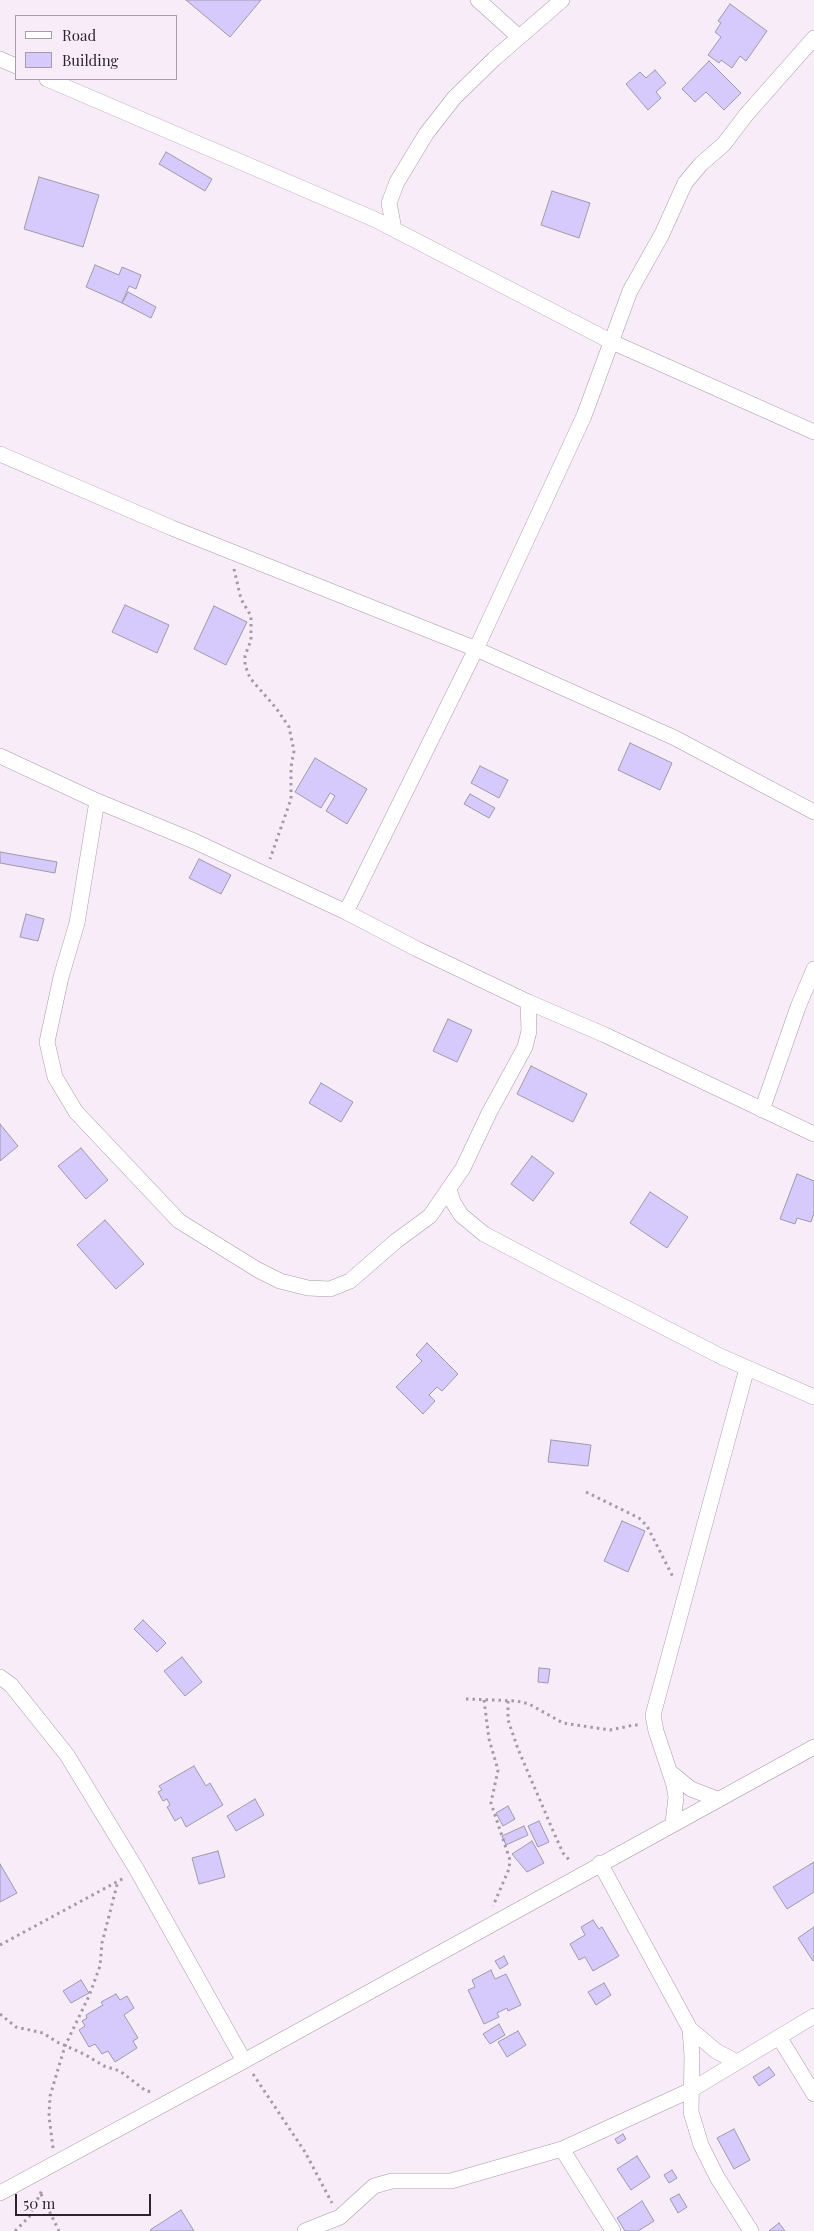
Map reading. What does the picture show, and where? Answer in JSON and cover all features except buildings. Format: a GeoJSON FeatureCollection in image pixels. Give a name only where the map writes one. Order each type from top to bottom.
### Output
{"type":"FeatureCollection","features":[{"type":"Feature","properties":{"kind":"street"},"geometry":{"type":"LineString","coordinates":[[478,0],[519,37]]}},
{"type":"Feature","properties":{"kind":"street"},"geometry":{"type":"LineString","coordinates":[[394,229],[389,203],[397,182],[426,134],[454,98],[562,0]]}},
{"type":"Feature","properties":{"kind":"street"},"geometry":{"type":"LineString","coordinates":[[346,912],[476,649],[584,416],[630,291],[662,234],[685,183],[701,164],[724,144],[814,38]]}},
{"type":"Feature","properties":{"kind":"street"},"geometry":{"type":"LineString","coordinates":[[0,59],[15,66]]}},
{"type":"Feature","properties":{"kind":"street"},"geometry":{"type":"LineString","coordinates":[[49,80],[374,219],[612,342],[814,432]]}},
{"type":"Feature","properties":{"kind":"street"},"geometry":{"type":"LineString","coordinates":[[0,454],[230,551],[476,649],[675,738],[814,812]]}},
{"type":"Feature","properties":{"kind":"street"},"geometry":{"type":"LineString","coordinates":[[0,756],[346,912],[528,1002],[605,1035],[814,1134]]}},
{"type":"Feature","properties":{"kind":"street"},"geometry":{"type":"LineString","coordinates":[[97,801],[77,922],[61,977],[47,1042],[55,1077],[76,1112],[179,1221],[258,1270],[280,1281],[308,1288],[330,1289],[350,1281],[396,1241],[430,1216],[463,1168],[489,1113],[525,1047],[530,1031],[528,1002]]}},
{"type":"Feature","properties":{"kind":"street"},"geometry":{"type":"LineString","coordinates":[[762,1110],[798,1007],[814,970]]}},
{"type":"Feature","properties":{"kind":"street"},"geometry":{"type":"LineString","coordinates":[[448,1189],[461,1215],[484,1234],[747,1368],[814,1397]]}},
{"type":"Feature","properties":{"kind":"street"},"geometry":{"type":"LineString","coordinates":[[674,1823],[676,1797],[653,1715],[685,1603],[747,1368]]}},
{"type":"Feature","properties":{"kind":"street"},"geometry":{"type":"LineString","coordinates":[[0,1677],[11,1685],[68,1756],[137,1870],[244,2062]]}},
{"type":"Feature","properties":{"kind":"street"},"geometry":{"type":"LineString","coordinates":[[0,2193],[244,2062],[717,1798],[814,1747]]}},
{"type":"Feature","properties":{"kind":"street"},"geometry":{"type":"LineString","coordinates":[[796,1757],[814,1760]]}},
{"type":"Feature","properties":{"kind":"street"},"geometry":{"type":"LineString","coordinates":[[670,1772],[691,1789],[717,1798]]}},
{"type":"Feature","properties":{"kind":"street"},"geometry":{"type":"LineString","coordinates":[[600,1863],[690,2029],[716,2051],[737,2062]]}},
{"type":"Feature","properties":{"kind":"street"},"geometry":{"type":"LineString","coordinates":[[305,2231],[340,2217],[374,2186],[392,2181],[451,2181],[562,2149],[691,2090],[814,2016]]}},
{"type":"Feature","properties":{"kind":"street"},"geometry":{"type":"LineString","coordinates":[[690,2029],[692,2056],[690,2112],[701,2145],[717,2177],[751,2231]]}},
{"type":"Feature","properties":{"kind":"street"},"geometry":{"type":"LineString","coordinates":[[779,2037],[814,2094]]}},
{"type":"Feature","properties":{"kind":"street"},"geometry":{"type":"LineString","coordinates":[[562,2149],[612,2231]]}},
{"type":"Feature","properties":{"kind":"path"},"geometry":{"type":"LineString","coordinates":[[230,551],[242,600],[250,616],[251,640],[245,656],[245,665],[250,678],[276,708],[289,727],[294,751],[291,767],[291,798],[264,874]]}},
{"type":"Feature","properties":{"kind":"path"},"geometry":{"type":"LineString","coordinates":[[586,1492],[639,1518],[648,1526],[685,1603]]}},
{"type":"Feature","properties":{"kind":"path"},"geometry":{"type":"LineString","coordinates":[[466,1699],[529,1704],[563,1723],[610,1730],[634,1724],[644,1727]]}},
{"type":"Feature","properties":{"kind":"path"},"geometry":{"type":"LineString","coordinates":[[484,1700],[489,1739],[498,1770],[491,1803],[510,1860],[510,1869],[484,1928]]}},
{"type":"Feature","properties":{"kind":"path"},"geometry":{"type":"LineString","coordinates":[[508,1701],[508,1720],[537,1796],[563,1853],[581,1874]]}},
{"type":"Feature","properties":{"kind":"path"},"geometry":{"type":"LineString","coordinates":[[0,1945],[137,1870]]}},
{"type":"Feature","properties":{"kind":"path"},"geometry":{"type":"LineString","coordinates":[[15,2231],[28,2218],[53,2165],[49,2116],[50,2096],[65,2046],[90,1996],[100,1966],[102,1943],[118,1882]]}},
{"type":"Feature","properties":{"kind":"path"},"geometry":{"type":"LineString","coordinates":[[0,2014],[16,2026],[43,2033],[104,2066],[120,2071],[146,2091],[184,2094]]}},
{"type":"Feature","properties":{"kind":"path"},"geometry":{"type":"LineString","coordinates":[[244,2062],[305,2152],[340,2217]]}},
{"type":"Feature","properties":{"kind":"path"},"geometry":{"type":"LineString","coordinates":[[41,2193],[59,2231]]}}]}
